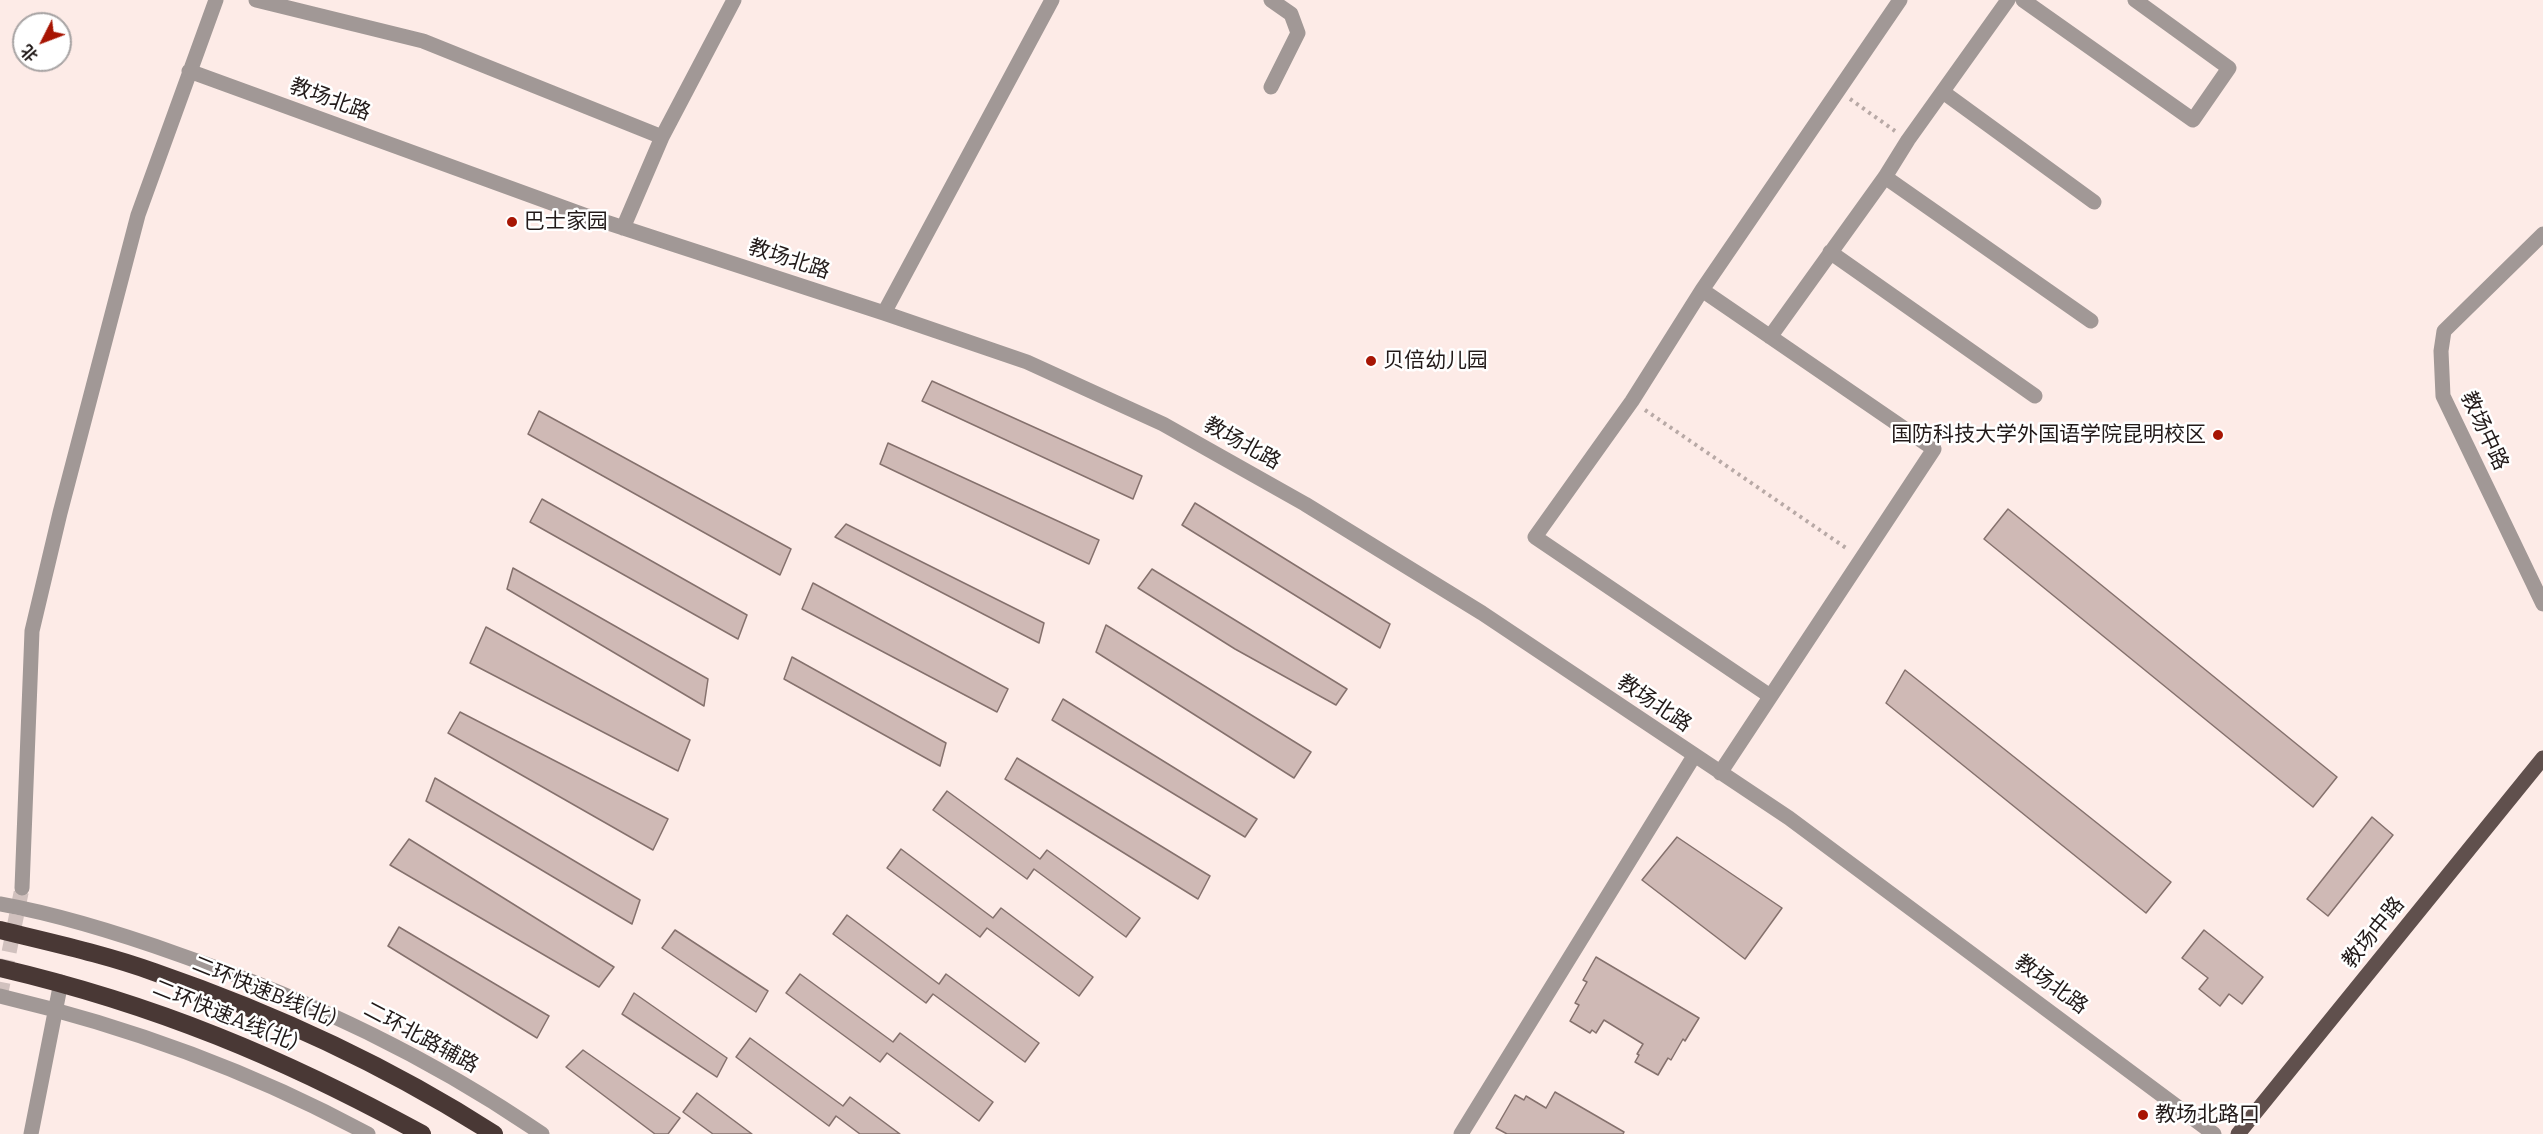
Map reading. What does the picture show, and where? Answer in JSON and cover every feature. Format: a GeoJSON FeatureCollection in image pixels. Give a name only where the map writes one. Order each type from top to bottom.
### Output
{"type":"FeatureCollection","features":[{"type":"Feature","properties":{"kind":"highway","name":"二环快速B线(北)"},"geometry":{"type":"LineString","coordinates":[[0,930],[84,950],[152,971],[275,1018],[340,1048],[425,1093],[494,1134]]}},
{"type":"Feature","properties":{"kind":"highway","name":"二环快速A线(北)"},"geometry":{"type":"LineString","coordinates":[[0,968],[61,982],[136,1005],[268,1056],[346,1092],[422,1134]]}},
{"type":"Feature","properties":{"kind":"main road","name":"教场中路"},"geometry":{"type":"LineString","coordinates":[[2238,1134],[2543,758]]}},
{"type":"Feature","properties":{"kind":"street"},"geometry":{"type":"LineString","coordinates":[[22,888],[32,631],[60,513],[138,215],[216,0]]}},
{"type":"Feature","properties":{"kind":"street"},"geometry":{"type":"LineString","coordinates":[[256,0],[423,42],[662,137]]}},
{"type":"Feature","properties":{"kind":"street"},"geometry":{"type":"LineString","coordinates":[[624,228],[662,137],[734,0]]}},
{"type":"Feature","properties":{"kind":"street"},"geometry":{"type":"LineString","coordinates":[[884,313],[1052,0]]}},
{"type":"Feature","properties":{"kind":"street"},"geometry":{"type":"LineString","coordinates":[[1271,0],[1291,14],[1298,33],[1271,87]]}},
{"type":"Feature","properties":{"kind":"street"},"geometry":{"type":"LineString","coordinates":[[1770,696],[1535,537],[1632,401],[1702,290],[1900,0]]}},
{"type":"Feature","properties":{"kind":"street"},"geometry":{"type":"LineString","coordinates":[[1770,337],[2008,0]]}},
{"type":"Feature","properties":{"kind":"street"},"geometry":{"type":"LineString","coordinates":[[2023,0],[2193,120],[2229,68],[2134,0]]}},
{"type":"Feature","properties":{"kind":"street","name":"教场北路"},"geometry":{"type":"LineString","coordinates":[[189,71],[624,228],[1027,362],[1164,424],[1305,504],[1482,613],[1789,818],[2214,1134]]}},
{"type":"Feature","properties":{"kind":"street"},"geometry":{"type":"LineString","coordinates":[[1943,93],[2094,202]]}},
{"type":"Feature","properties":{"kind":"street"},"geometry":{"type":"LineString","coordinates":[[1885,177],[2091,321]]}},
{"type":"Feature","properties":{"kind":"street","name":"教场中路"},"geometry":{"type":"LineString","coordinates":[[2543,234],[2444,331],[2441,351],[2443,396],[2543,604]]}},
{"type":"Feature","properties":{"kind":"street"},"geometry":{"type":"LineString","coordinates":[[1830,252],[2035,396]]}},
{"type":"Feature","properties":{"kind":"street"},"geometry":{"type":"LineString","coordinates":[[1702,290],[1934,449],[1720,773]]}},
{"type":"Feature","properties":{"kind":"street"},"geometry":{"type":"LineString","coordinates":[[1461,1134],[1694,756]]}},
{"type":"Feature","properties":{"kind":"street","name":"二环北路辅路"},"geometry":{"type":"LineString","coordinates":[[0,904],[110,930],[287,994],[356,1026],[432,1066],[542,1134]]}},
{"type":"Feature","properties":{"kind":"street"},"geometry":{"type":"LineString","coordinates":[[31,1134],[61,982]]}},
{"type":"Feature","properties":{"kind":"street"},"geometry":{"type":"LineString","coordinates":[[0,996],[55,1009],[209,1061],[323,1110],[368,1134]]}},
{"type":"Feature","properties":{"kind":"path"},"geometry":{"type":"LineString","coordinates":[[1838,91],[1908,140]]}},
{"type":"Feature","properties":{"kind":"path"},"geometry":{"type":"LineString","coordinates":[[1632,401],[1861,558]]}},
{"type":"Feature","properties":{"kind":"building"},"geometry":{"type":"Polygon","coordinates":[[[932,381],[1142,476],[1133,499],[922,401],[932,381]]]}},
{"type":"Feature","properties":{"kind":"building"},"geometry":{"type":"Polygon","coordinates":[[[539,411],[791,549],[780,575],[528,434],[539,411]]]}},
{"type":"Feature","properties":{"kind":"building"},"geometry":{"type":"Polygon","coordinates":[[[888,443],[1099,540],[1089,564],[880,464],[888,443]]]}},
{"type":"Feature","properties":{"kind":"building"},"geometry":{"type":"Polygon","coordinates":[[[542,499],[747,615],[738,639],[530,522],[542,499]]]}},
{"type":"Feature","properties":{"kind":"building"},"geometry":{"type":"Polygon","coordinates":[[[1195,503],[1390,624],[1380,648],[1182,525],[1195,503]]]}},
{"type":"Feature","properties":{"kind":"building"},"geometry":{"type":"Polygon","coordinates":[[[2008,509],[2337,777],[2313,807],[1984,539],[2008,509]]]}},
{"type":"Feature","properties":{"kind":"building"},"geometry":{"type":"Polygon","coordinates":[[[846,524],[1044,623],[1039,643],[835,537],[846,524]]]}},
{"type":"Feature","properties":{"kind":"building"},"geometry":{"type":"Polygon","coordinates":[[[513,568],[708,679],[704,706],[507,589],[513,568]]]}},
{"type":"Feature","properties":{"kind":"building"},"geometry":{"type":"Polygon","coordinates":[[[1152,569],[1347,689],[1336,705],[1235,649],[1138,588],[1152,569]]]}},
{"type":"Feature","properties":{"kind":"building"},"geometry":{"type":"Polygon","coordinates":[[[813,583],[1008,689],[997,712],[802,609],[813,583]]]}},
{"type":"Feature","properties":{"kind":"building"},"geometry":{"type":"Polygon","coordinates":[[[1106,625],[1311,752],[1294,778],[1096,652],[1106,625]]]}},
{"type":"Feature","properties":{"kind":"building"},"geometry":{"type":"Polygon","coordinates":[[[486,627],[690,740],[678,771],[470,663],[486,627]]]}},
{"type":"Feature","properties":{"kind":"building"},"geometry":{"type":"Polygon","coordinates":[[[792,657],[946,743],[940,766],[784,679],[792,657]]]}},
{"type":"Feature","properties":{"kind":"building"},"geometry":{"type":"Polygon","coordinates":[[[1905,670],[2171,882],[2146,913],[1886,703],[1905,670]]]}},
{"type":"Feature","properties":{"kind":"building"},"geometry":{"type":"Polygon","coordinates":[[[1063,699],[1257,819],[1245,837],[1052,720],[1063,699]]]}},
{"type":"Feature","properties":{"kind":"building"},"geometry":{"type":"Polygon","coordinates":[[[460,712],[668,819],[653,850],[448,733],[460,712]]]}},
{"type":"Feature","properties":{"kind":"building"},"geometry":{"type":"Polygon","coordinates":[[[1017,758],[1210,876],[1198,899],[1005,779],[1017,758]]]}},
{"type":"Feature","properties":{"kind":"building"},"geometry":{"type":"Polygon","coordinates":[[[435,778],[640,900],[632,924],[426,801],[435,778]]]}},
{"type":"Feature","properties":{"kind":"building"},"geometry":{"type":"Polygon","coordinates":[[[947,791],[1040,859],[1047,850],[1140,918],[1126,937],[1034,869],[1027,879],[933,810],[947,791]]]}},
{"type":"Feature","properties":{"kind":"building"},"geometry":{"type":"Polygon","coordinates":[[[2372,817],[2393,835],[2328,916],[2307,899],[2372,817]]]}},
{"type":"Feature","properties":{"kind":"building"},"geometry":{"type":"Polygon","coordinates":[[[1677,837],[1782,908],[1745,959],[1642,880],[1677,837]]]}},
{"type":"Feature","properties":{"kind":"building"},"geometry":{"type":"Polygon","coordinates":[[[409,839],[614,967],[599,987],[390,865],[409,839]]]}},
{"type":"Feature","properties":{"kind":"building"},"geometry":{"type":"Polygon","coordinates":[[[901,849],[993,918],[1001,908],[1093,977],[1079,996],[987,928],[980,937],[887,868],[901,849]]]}},
{"type":"Feature","properties":{"kind":"building"},"geometry":{"type":"Polygon","coordinates":[[[847,915],[939,984],[946,974],[1039,1043],[1025,1062],[933,994],[926,1003],[833,934],[847,915]]]}},
{"type":"Feature","properties":{"kind":"building"},"geometry":{"type":"Polygon","coordinates":[[[399,927],[549,1016],[537,1038],[388,946],[399,927]]]}},
{"type":"Feature","properties":{"kind":"building"},"geometry":{"type":"Polygon","coordinates":[[[675,930],[768,991],[756,1012],[662,948],[675,930]]]}},
{"type":"Feature","properties":{"kind":"building"},"geometry":{"type":"Polygon","coordinates":[[[2204,930],[2263,977],[2242,1004],[2229,994],[2220,1006],[2199,989],[2208,978],[2182,958],[2204,930]]]}},
{"type":"Feature","properties":{"kind":"building"},"geometry":{"type":"Polygon","coordinates":[[[1596,957],[1699,1018],[1685,1041],[1683,1039],[1671,1060],[1668,1058],[1658,1075],[1635,1062],[1643,1044],[1604,1020],[1596,1033],[1592,1030],[1590,1033],[1570,1021],[1579,1005],[1575,1003],[1587,982],[1583,980],[1596,957]]]}},
{"type":"Feature","properties":{"kind":"building"},"geometry":{"type":"Polygon","coordinates":[[[800,974],[893,1042],[900,1033],[993,1102],[979,1121],[887,1053],[880,1062],[786,993],[800,974]]]}},
{"type":"Feature","properties":{"kind":"building"},"geometry":{"type":"Polygon","coordinates":[[[634,993],[727,1058],[717,1077],[622,1014],[634,993]]]}},
{"type":"Feature","properties":{"kind":"building"},"geometry":{"type":"Polygon","coordinates":[[[750,1038],[843,1106],[850,1097],[900,1134],[860,1134],[836,1116],[829,1126],[736,1057],[750,1038]]]}},
{"type":"Feature","properties":{"kind":"building"},"geometry":{"type":"Polygon","coordinates":[[[583,1050],[680,1118],[668,1134],[655,1134],[566,1067],[583,1050]]]}},
{"type":"Feature","properties":{"kind":"building"},"geometry":{"type":"Polygon","coordinates":[[[1555,1092],[1624,1132],[1623,1134],[1507,1134],[1496,1128],[1515,1095],[1524,1100],[1526,1096],[1546,1108],[1555,1092]]]}},
{"type":"Feature","properties":{"kind":"building"},"geometry":{"type":"Polygon","coordinates":[[[697,1093],[752,1134],[713,1134],[683,1112],[697,1093]]]}},
{"type":"Feature","properties":{"kind":"tunnel"},"geometry":{"type":"LineString","coordinates":[[0,997],[22,888]]}},
{"type":"Feature","properties":{"kind":"place","name":"巴士家园"},"geometry":{"type":"Point","coordinates":[512,222]}},
{"type":"Feature","properties":{"kind":"place","name":"贝倍幼儿园"},"geometry":{"type":"Point","coordinates":[1371,361]}},
{"type":"Feature","properties":{"kind":"place","name":"国防科技大学外国语学院昆明校区"},"geometry":{"type":"Point","coordinates":[2218,435]}},
{"type":"Feature","properties":{"kind":"place","name":"教场北路口"},"geometry":{"type":"Point","coordinates":[2143,1115]}}]}
